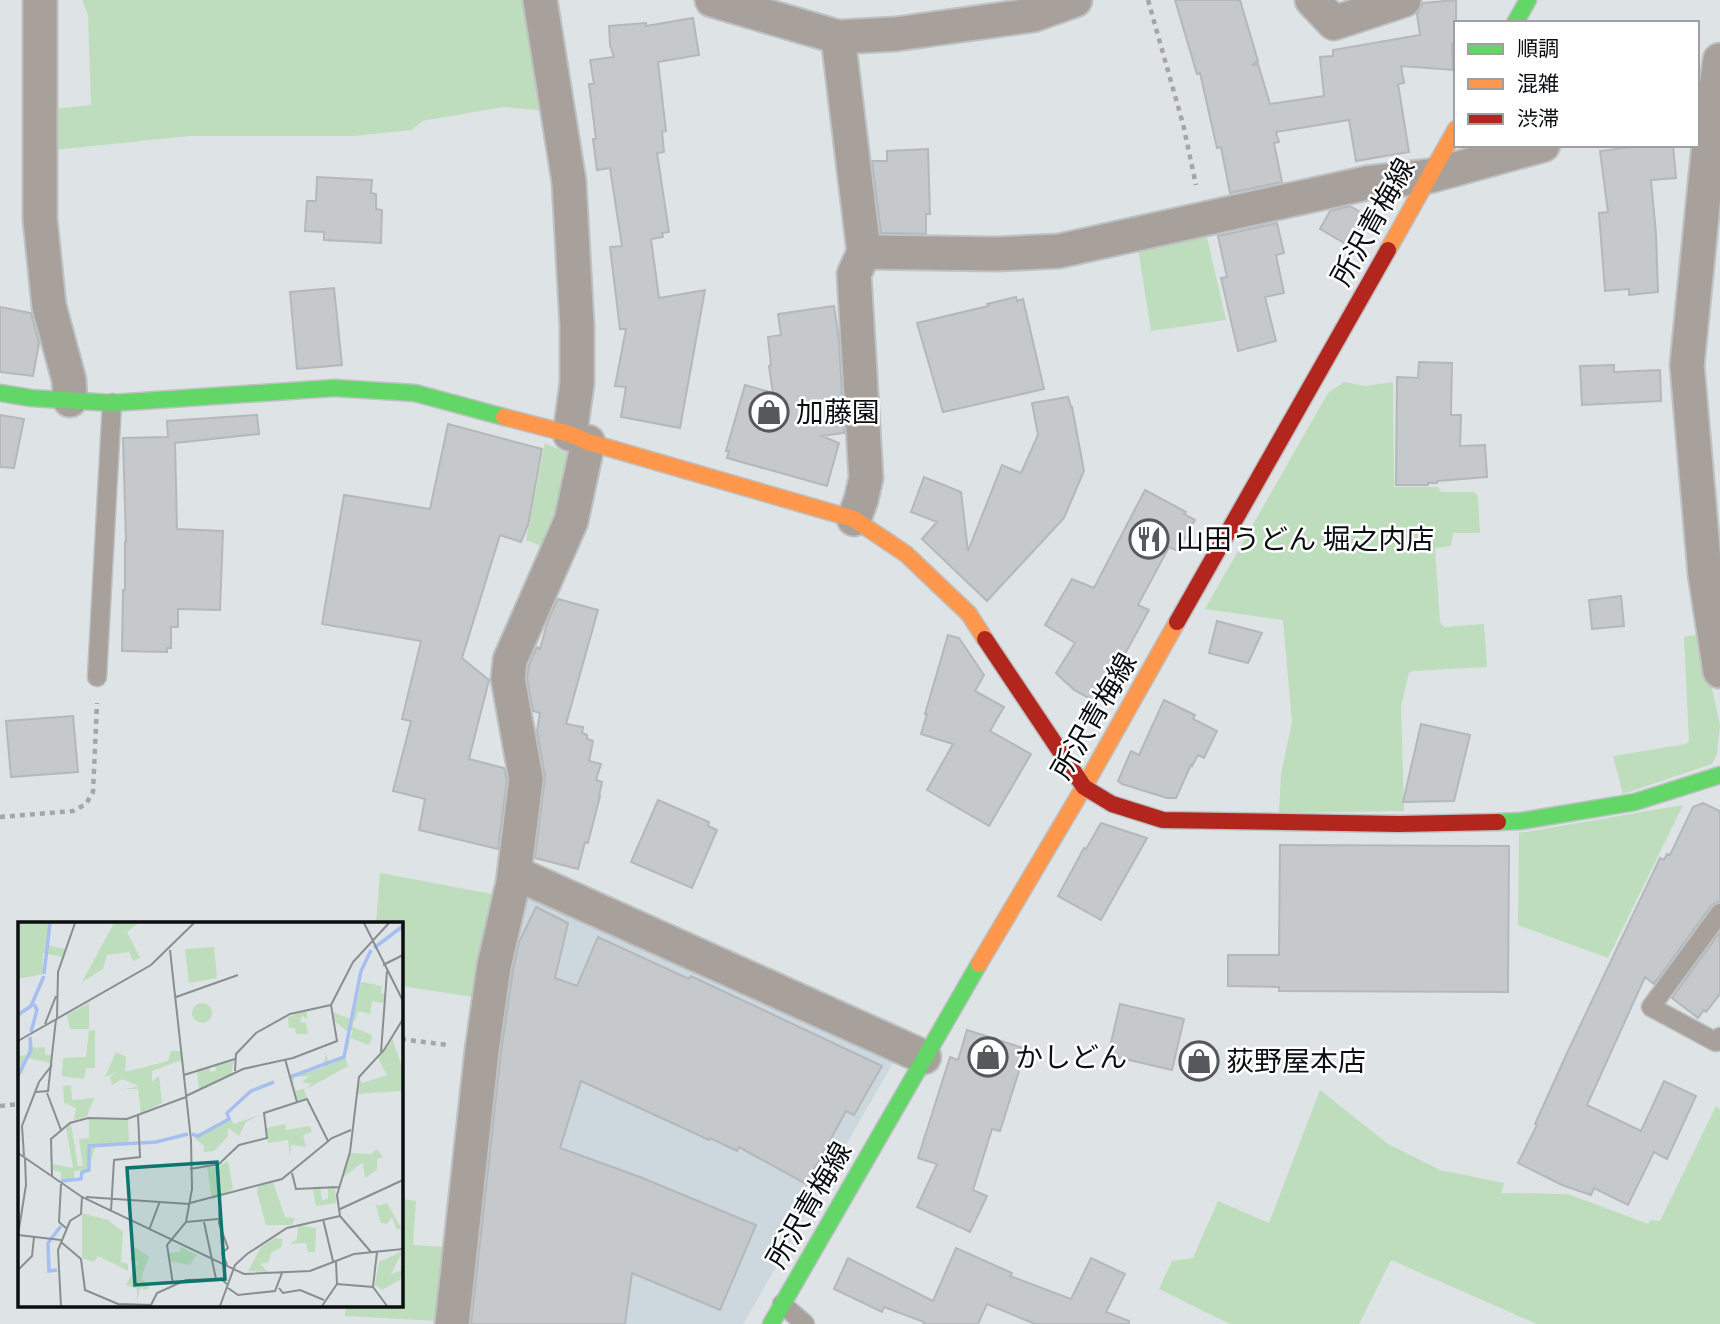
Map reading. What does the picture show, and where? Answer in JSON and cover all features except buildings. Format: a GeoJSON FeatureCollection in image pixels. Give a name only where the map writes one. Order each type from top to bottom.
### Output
{"type":"FeatureCollection","features":[{"type":"Feature","properties":{"kind":"street"},"geometry":{"type":"LineString","coordinates":[[40,0],[40,219],[49,306],[68,380],[70,400]]}},
{"type":"Feature","properties":{"kind":"street"},"geometry":{"type":"LineString","coordinates":[[452,1324],[482,1050],[494,966],[515,873],[526,779],[508,678],[510,660],[571,521],[579,438],[577,326],[569,182],[540,0]]}},
{"type":"Feature","properties":{"kind":"street"},"geometry":{"type":"LineString","coordinates":[[712,0],[838,37],[896,34],[1033,15],[1074,0]]}},
{"type":"Feature","properties":{"kind":"street"},"geometry":{"type":"LineString","coordinates":[[1312,0],[1334,23],[1404,0]]}},
{"type":"Feature","properties":{"kind":"street"},"geometry":{"type":"LineString","coordinates":[[1516,21],[1528,0]]}},
{"type":"Feature","properties":{"kind":"street"},"geometry":{"type":"LineString","coordinates":[[838,37],[864,253],[854,274],[866,478],[853,519]]}},
{"type":"Feature","properties":{"kind":"street"},"geometry":{"type":"LineString","coordinates":[[1720,60],[1709,125],[1687,365],[1705,574],[1717,634],[1720,671]]}},
{"type":"Feature","properties":{"kind":"street","name":"所沢青梅線"},"geometry":{"type":"LineString","coordinates":[[771,1324],[924,1057],[1084,787],[1454,133]]}},
{"type":"Feature","properties":{"kind":"street"},"geometry":{"type":"LineString","coordinates":[[864,253],[887,251],[998,254],[1059,251],[1367,183],[1430,176],[1536,147]]}},
{"type":"Feature","properties":{"kind":"street"},"geometry":{"type":"LineString","coordinates":[[0,393],[31,398],[111,403],[334,388],[415,393],[853,519],[906,554],[969,614],[1084,787],[1112,804],[1163,820],[1399,824],[1521,821],[1635,802],[1720,775]]}},
{"type":"Feature","properties":{"kind":"street"},"geometry":{"type":"LineString","coordinates":[[515,873],[924,1057]]}},
{"type":"Feature","properties":{"kind":"lane"},"geometry":{"type":"LineString","coordinates":[[97,677],[111,403]]}},
{"type":"Feature","properties":{"kind":"lane"},"geometry":{"type":"LineString","coordinates":[[1720,913],[1651,1007],[1716,1042],[1720,1037]]}},
{"type":"Feature","properties":{"kind":"lane"},"geometry":{"type":"LineString","coordinates":[[782,1304],[805,1324]]}},
{"type":"Feature","properties":{"kind":"path"},"geometry":{"type":"LineString","coordinates":[[1148,0],[1183,124],[1204,219]]}},
{"type":"Feature","properties":{"kind":"path"},"geometry":{"type":"LineString","coordinates":[[0,817],[73,811],[86,804],[93,792],[97,677]]}},
{"type":"Feature","properties":{"kind":"path"},"geometry":{"type":"LineString","coordinates":[[402,1039],[482,1050]]}},
{"type":"Feature","properties":{"kind":"path"},"geometry":{"type":"LineString","coordinates":[[0,1106],[18,1104]]}},
{"type":"Feature","properties":{"kind":"shaded area"},"geometry":{"type":"Polygon","coordinates":[[[529,887],[887,1050],[893,1063],[743,1324],[459,1324],[502,969],[529,887]]]}},
{"type":"Feature","properties":{"kind":"green space"},"geometry":{"type":"Polygon","coordinates":[[[82,0],[527,0],[549,111],[503,107],[422,121],[412,130],[353,136],[189,136],[54,150],[53,109],[91,105],[88,15],[82,0]]]}},
{"type":"Feature","properties":{"kind":"green space"},"geometry":{"type":"Polygon","coordinates":[[[1205,229],[1226,320],[1151,331],[1137,242],[1205,229]]]}},
{"type":"Feature","properties":{"kind":"green space"},"geometry":{"type":"Polygon","coordinates":[[[1344,382],[1365,386],[1393,382],[1394,487],[1438,487],[1441,492],[1475,492],[1478,497],[1480,533],[1453,533],[1451,546],[1435,548],[1440,622],[1444,627],[1484,624],[1487,667],[1409,673],[1401,706],[1404,811],[1279,813],[1281,774],[1292,722],[1283,620],[1205,609],[1328,393],[1344,382]]]}},
{"type":"Feature","properties":{"kind":"green space"},"geometry":{"type":"Polygon","coordinates":[[[545,443],[575,457],[551,550],[526,540],[545,443]]]}},
{"type":"Feature","properties":{"kind":"green space"},"geometry":{"type":"Polygon","coordinates":[[[1700,634],[1720,725],[1717,754],[1712,764],[1623,794],[1613,756],[1686,744],[1689,741],[1684,637],[1700,634]]]}},
{"type":"Feature","properties":{"kind":"green space"},"geometry":{"type":"Polygon","coordinates":[[[1683,805],[1608,958],[1518,925],[1519,833],[1683,805]]]}},
{"type":"Feature","properties":{"kind":"green space"},"geometry":{"type":"Polygon","coordinates":[[[380,873],[492,894],[474,997],[402,986],[402,922],[376,922],[380,873]]]}},
{"type":"Feature","properties":{"kind":"green space"},"geometry":{"type":"Polygon","coordinates":[[[1320,1090],[1388,1144],[1440,1170],[1504,1183],[1501,1193],[1568,1194],[1648,1224],[1651,1220],[1660,1221],[1716,1106],[1720,1109],[1720,1324],[1537,1324],[1391,1260],[1359,1324],[1230,1324],[1159,1289],[1172,1261],[1193,1258],[1218,1201],[1269,1223],[1320,1090]]]}},
{"type":"Feature","properties":{"kind":"green space"},"geometry":{"type":"Polygon","coordinates":[[[402,1199],[416,1201],[413,1245],[444,1247],[439,1321],[345,1316],[346,1306],[402,1306],[402,1199]]]}},
{"type":"Feature","properties":{"kind":"traffic: fast"},"geometry":{"type":"LineString","coordinates":[[1516,21],[1528,0]]}},
{"type":"Feature","properties":{"kind":"traffic: fast"},"geometry":{"type":"LineString","coordinates":[[0,393],[31,398],[112,403],[334,388],[415,393],[504,417]]}},
{"type":"Feature","properties":{"kind":"traffic: fast"},"geometry":{"type":"LineString","coordinates":[[1498,822],[1521,821],[1635,802],[1720,775]]}},
{"type":"Feature","properties":{"kind":"traffic: fast"},"geometry":{"type":"LineString","coordinates":[[771,1324],[979,964]]}},
{"type":"Feature","properties":{"kind":"traffic: slow"},"geometry":{"type":"LineString","coordinates":[[1388,250],[1454,133]]}},
{"type":"Feature","properties":{"kind":"traffic: slow"},"geometry":{"type":"LineString","coordinates":[[504,417],[570,434],[588,442],[854,519],[906,554],[969,614],[985,639]]}},
{"type":"Feature","properties":{"kind":"traffic: slow"},"geometry":{"type":"LineString","coordinates":[[979,964],[1084,787],[1177,622]]}},
{"type":"Feature","properties":{"kind":"traffic: jam"},"geometry":{"type":"LineString","coordinates":[[1177,622],[1388,250]]}},
{"type":"Feature","properties":{"kind":"traffic: jam"},"geometry":{"type":"LineString","coordinates":[[985,639],[1084,787],[1112,804],[1163,820],[1399,824],[1498,822]]}},
{"type":"Feature","properties":{"kind":"place","name":"加藤園"},"geometry":{"type":"Point","coordinates":[769,412]}},
{"type":"Feature","properties":{"kind":"place","name":"山田うどん 堀之内店"},"geometry":{"type":"Point","coordinates":[1149,539]}},
{"type":"Feature","properties":{"kind":"place","name":"かしどん"},"geometry":{"type":"Point","coordinates":[988,1057]}},
{"type":"Feature","properties":{"kind":"place","name":"荻野屋本店"},"geometry":{"type":"Point","coordinates":[1199,1061]}}]}
